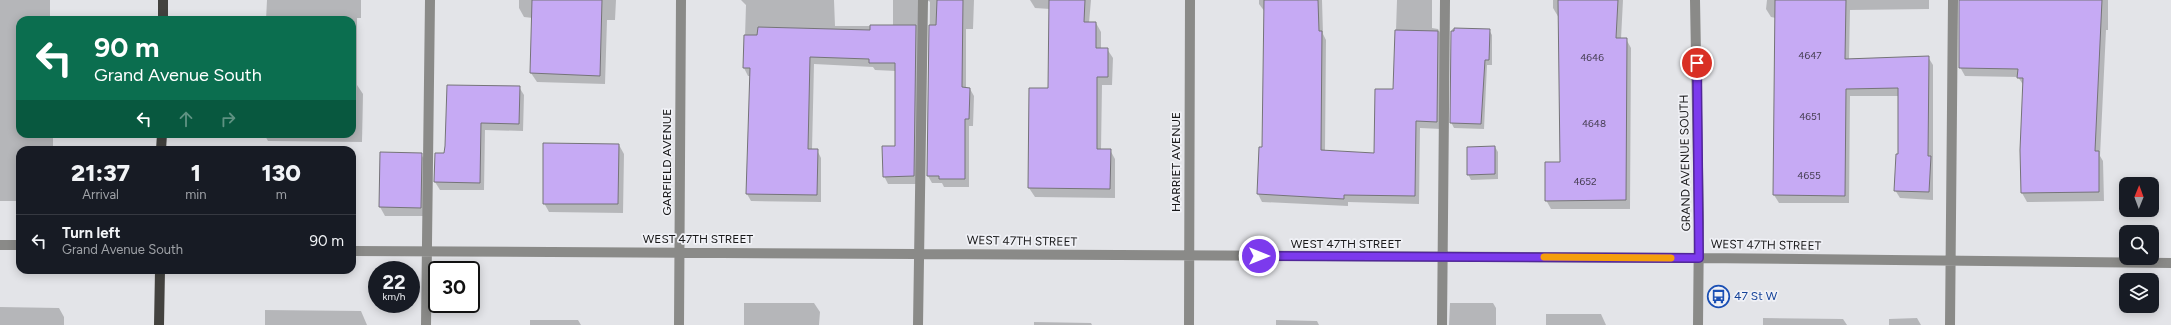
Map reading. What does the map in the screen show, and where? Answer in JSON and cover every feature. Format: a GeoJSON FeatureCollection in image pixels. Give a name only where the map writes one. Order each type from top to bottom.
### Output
{"type":"FeatureCollection","features":[{"type":"Feature","properties":{"kind":"main road"},"geometry":{"type":"LineString","coordinates":[[163,0],[163,16]]}},
{"type":"Feature","properties":{"kind":"main road"},"geometry":{"type":"LineString","coordinates":[[159,325],[160,274]]}},
{"type":"Feature","properties":{"kind":"street"},"geometry":{"type":"LineString","coordinates":[[426,325],[430,0]]}},
{"type":"Feature","properties":{"kind":"street","name":"GARFIELD AVENUE"},"geometry":{"type":"LineString","coordinates":[[678,325],[680,252],[681,0]]}},
{"type":"Feature","properties":{"kind":"street"},"geometry":{"type":"LineString","coordinates":[[918,325],[923,0]]}},
{"type":"Feature","properties":{"kind":"street","name":"HARRIET AVENUE"},"geometry":{"type":"LineString","coordinates":[[1189,325],[1188,257],[1190,0]]}},
{"type":"Feature","properties":{"kind":"street"},"geometry":{"type":"LineString","coordinates":[[1442,325],[1445,0]]}},
{"type":"Feature","properties":{"kind":"street","name":"GRAND AVENUE SOUTH"},"geometry":{"type":"LineString","coordinates":[[1695,0],[1699,258],[1698,325]]}},
{"type":"Feature","properties":{"kind":"street"},"geometry":{"type":"LineString","coordinates":[[1950,325],[1953,0]]}},
{"type":"Feature","properties":{"kind":"street"},"geometry":{"type":"LineString","coordinates":[[0,245],[16,245]]}},
{"type":"Feature","properties":{"kind":"street","name":"WEST 47TH STREET"},"geometry":{"type":"LineString","coordinates":[[356,251],[918,253],[1188,257],[1699,258],[2171,263]]}},
{"type":"Feature","properties":{"kind":"building"},"geometry":{"type":"Polygon","coordinates":[[[532,0],[602,0],[600,76],[530,73],[532,0]]]}},
{"type":"Feature","properties":{"kind":"building"},"geometry":{"type":"Polygon","coordinates":[[[937,0],[963,0],[962,87],[970,88],[969,119],[965,119],[965,179],[939,179],[939,176],[927,176],[929,25],[936,25],[937,0]]]}},
{"type":"Feature","properties":{"kind":"building"},"geometry":{"type":"Polygon","coordinates":[[[1049,0],[1085,0],[1084,22],[1096,22],[1096,48],[1108,48],[1108,77],[1097,77],[1097,149],[1111,149],[1110,189],[1028,188],[1029,88],[1048,88],[1049,0]]]}},
{"type":"Feature","properties":{"kind":"building"},"geometry":{"type":"Polygon","coordinates":[[[1264,0],[1318,0],[1319,31],[1322,31],[1321,150],[1374,153],[1375,89],[1393,89],[1395,30],[1438,31],[1437,122],[1416,121],[1415,196],[1344,195],[1344,199],[1257,194],[1259,147],[1262,147],[1264,0]]]}},
{"type":"Feature","properties":{"kind":"building"},"geometry":{"type":"Polygon","coordinates":[[[1558,0],[1618,0],[1616,38],[1627,38],[1626,200],[1545,201],[1545,162],[1560,162],[1558,0]]]}},
{"type":"Feature","properties":{"kind":"building"},"geometry":{"type":"Polygon","coordinates":[[[1775,0],[1846,0],[1845,59],[1929,56],[1928,156],[1931,156],[1929,192],[1894,191],[1896,154],[1898,154],[1898,88],[1846,89],[1845,196],[1773,195],[1775,0]]]}},
{"type":"Feature","properties":{"kind":"building"},"geometry":{"type":"Polygon","coordinates":[[[1959,0],[2102,0],[2095,151],[2099,151],[2099,192],[2021,193],[2020,150],[2023,78],[2017,78],[2018,69],[1959,68],[1959,0]]]}},
{"type":"Feature","properties":{"kind":"building"},"geometry":{"type":"Polygon","coordinates":[[[870,25],[916,25],[914,176],[883,177],[882,146],[895,146],[895,63],[869,63],[869,59],[810,57],[808,149],[818,149],[817,195],[746,194],[750,68],[743,68],[744,35],[757,35],[758,27],[870,30],[870,25]]]}},
{"type":"Feature","properties":{"kind":"building"},"geometry":{"type":"Polygon","coordinates":[[[1454,28],[1490,29],[1489,60],[1485,60],[1481,124],[1450,123],[1451,31],[1454,31],[1454,28]]]}},
{"type":"Feature","properties":{"kind":"building"},"geometry":{"type":"Polygon","coordinates":[[[447,85],[520,86],[519,124],[481,123],[480,183],[434,182],[435,153],[444,153],[445,146],[447,85]]]}},
{"type":"Feature","properties":{"kind":"building"},"geometry":{"type":"Polygon","coordinates":[[[543,143],[619,144],[618,204],[543,204],[543,143]]]}},
{"type":"Feature","properties":{"kind":"building"},"geometry":{"type":"Polygon","coordinates":[[[1495,146],[1495,174],[1467,175],[1467,147],[1495,146]]]}},
{"type":"Feature","properties":{"kind":"building"},"geometry":{"type":"Polygon","coordinates":[[[380,152],[422,153],[421,208],[379,207],[380,152]]]}},
{"type":"Feature","properties":{"kind":"slow traffic"},"geometry":{"type":"LineString","coordinates":[[1544,257],[1671,258]]}},
{"type":"Feature","properties":{"kind":"place","name":"47 St W"},"geometry":{"type":"Point","coordinates":[1718,296]}},
{"type":"Feature","properties":{"kind":"route"},"geometry":{"type":"LineString","coordinates":[[1259,256],[1699,258],[1697,63]]}}]}
